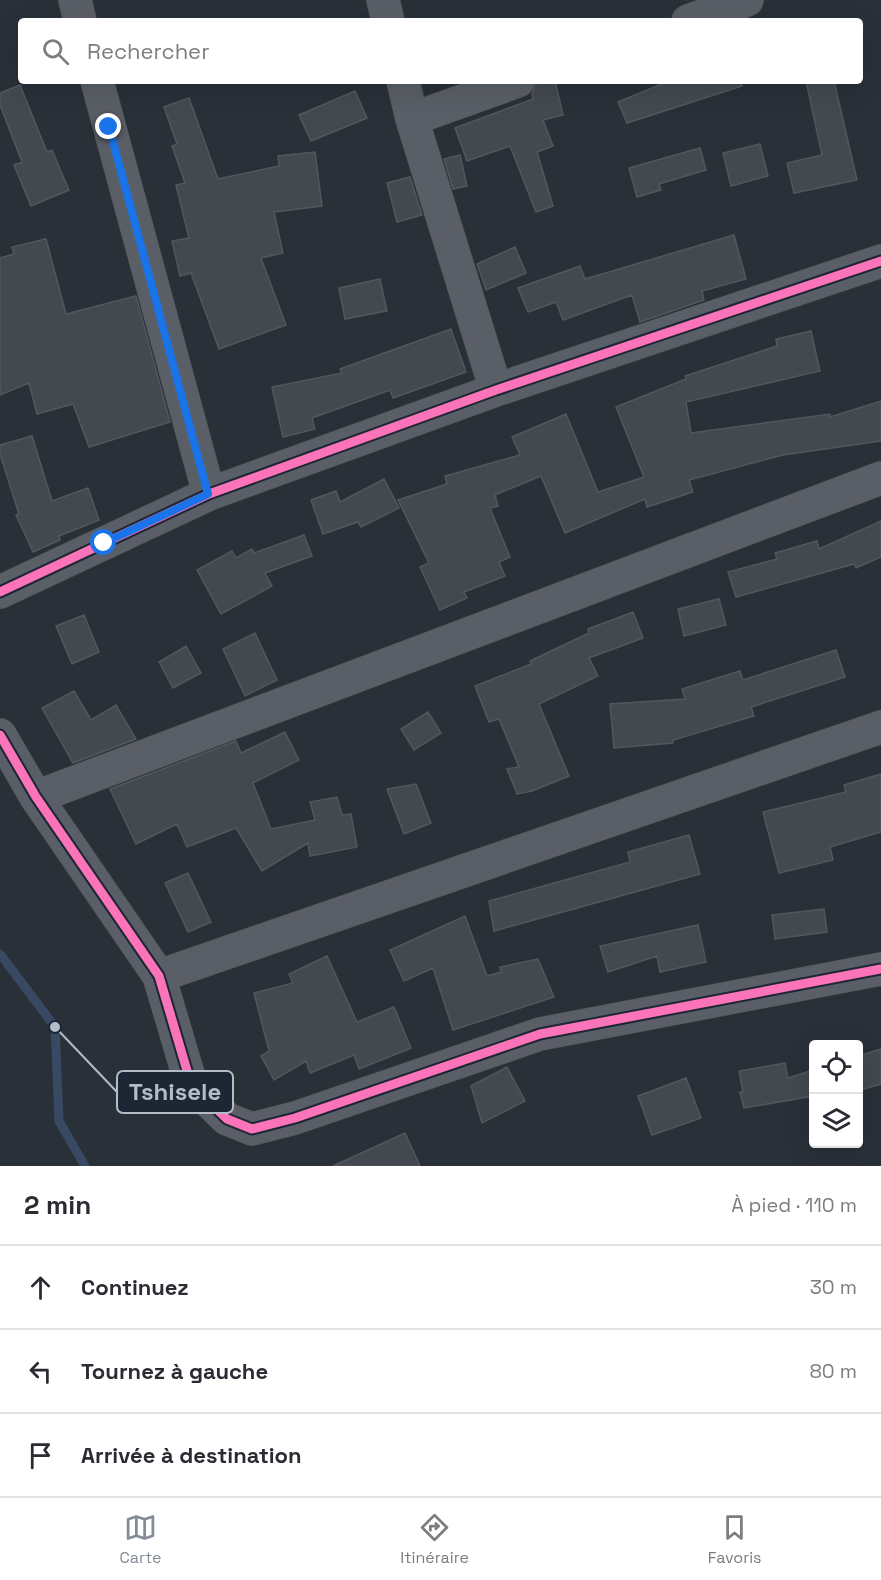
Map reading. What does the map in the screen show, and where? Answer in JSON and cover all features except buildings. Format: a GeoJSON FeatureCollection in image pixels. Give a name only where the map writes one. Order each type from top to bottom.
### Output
{"type":"FeatureCollection","features":[{"type":"Feature","properties":{"kind":"street"},"geometry":{"type":"LineString","coordinates":[[75,0],[79,18]]}},
{"type":"Feature","properties":{"kind":"street"},"geometry":{"type":"LineString","coordinates":[[383,0],[387,18]]}},
{"type":"Feature","properties":{"kind":"street"},"geometry":{"type":"LineString","coordinates":[[696,18],[747,0]]}},
{"type":"Feature","properties":{"kind":"street"},"geometry":{"type":"LineString","coordinates":[[98,84],[208,494]]}},
{"type":"Feature","properties":{"kind":"street"},"geometry":{"type":"LineString","coordinates":[[404,84],[412,119],[496,390]]}},
{"type":"Feature","properties":{"kind":"street"},"geometry":{"type":"LineString","coordinates":[[412,119],[510,84]]}},
{"type":"Feature","properties":{"kind":"street"},"geometry":{"type":"LineString","coordinates":[[0,592],[208,494],[496,390],[881,261]]}},
{"type":"Feature","properties":{"kind":"street"},"geometry":{"type":"LineString","coordinates":[[36,797],[881,478]]}},
{"type":"Feature","properties":{"kind":"street"},"geometry":{"type":"LineString","coordinates":[[159,976],[881,727]]}},
{"type":"Feature","properties":{"kind":"street"},"geometry":{"type":"LineString","coordinates":[[0,735],[36,797],[159,976],[191,1084],[227,1119],[252,1129],[295,1118],[540,1034],[881,969]]}},
{"type":"Feature","properties":{"kind":"waterway"},"geometry":{"type":"LineString","coordinates":[[0,954],[55,1027],[59,1121],[85,1166]]}},
{"type":"Feature","properties":{"kind":"cycle path"},"geometry":{"type":"LineString","coordinates":[[0,592],[209,494],[496,390],[881,261]]}},
{"type":"Feature","properties":{"kind":"cycle path"},"geometry":{"type":"LineString","coordinates":[[0,735],[36,797],[159,976],[191,1084],[227,1119],[252,1129],[295,1118],[540,1034],[881,969]]}},
{"type":"Feature","properties":{"kind":"place","name":"Tshisele"},"geometry":{"type":"Point","coordinates":[55,1027]}},
{"type":"Feature","properties":{"kind":"route"},"geometry":{"type":"LineString","coordinates":[[104,543],[208,494],[109,127]]}}]}
